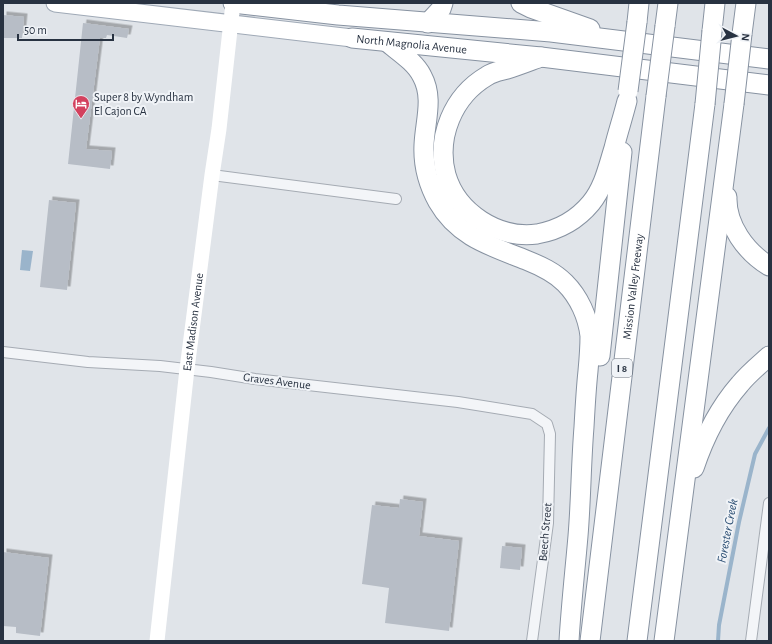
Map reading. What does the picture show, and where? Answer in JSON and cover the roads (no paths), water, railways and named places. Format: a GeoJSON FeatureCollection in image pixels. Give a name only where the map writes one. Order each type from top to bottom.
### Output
{"type":"FeatureCollection","features":[{"type":"Feature","properties":{"kind":"highway","name":"North Magnolia Avenue"},"geometry":{"type":"LineString","coordinates":[[233,3],[338,15],[537,31],[769,58]]}},
{"type":"Feature","properties":{"kind":"highway"},"geometry":{"type":"LineString","coordinates":[[428,23],[441,9],[443,3]]}},
{"type":"Feature","properties":{"kind":"highway"},"geometry":{"type":"LineString","coordinates":[[521,3],[531,8],[622,40]]}},
{"type":"Feature","properties":{"kind":"highway"},"geometry":{"type":"LineString","coordinates":[[578,534],[592,430],[639,3]]}},
{"type":"Feature","properties":{"kind":"highway","name":"Mission Valley Freeway"},"geometry":{"type":"LineString","coordinates":[[590,641],[668,3]]}},
{"type":"Feature","properties":{"kind":"highway"},"geometry":{"type":"LineString","coordinates":[[638,641],[705,104],[715,3]]}},
{"type":"Feature","properties":{"kind":"highway"},"geometry":{"type":"LineString","coordinates":[[664,641],[746,6]]}},
{"type":"Feature","properties":{"kind":"highway","name":"North Magnolia Avenue"},"geometry":{"type":"LineString","coordinates":[[352,38],[541,57],[769,85]]}},
{"type":"Feature","properties":{"kind":"highway"},"geometry":{"type":"LineString","coordinates":[[387,42],[415,66],[422,75],[427,87],[429,101],[424,145],[425,165],[431,189],[446,214],[464,232],[478,241],[553,272],[566,283],[578,299],[586,317],[590,337],[578,534],[569,641]]}},
{"type":"Feature","properties":{"kind":"highway"},"geometry":{"type":"LineString","coordinates":[[541,57],[487,75],[472,86],[458,102],[446,129],[444,160],[446,175],[452,189],[469,211],[491,227],[510,233],[532,234],[557,230],[569,223],[581,213],[592,202],[601,189],[628,96]]}},
{"type":"Feature","properties":{"kind":"highway"},"geometry":{"type":"LineString","coordinates":[[730,139],[727,202],[730,217],[739,237],[749,251],[769,266]]}},
{"type":"Feature","properties":{"kind":"highway"},"geometry":{"type":"LineString","coordinates":[[676,543],[692,472],[702,445],[720,413],[740,384],[769,356]]}},
{"type":"Feature","properties":{"kind":"main road","name":"North Magnolia Avenue"},"geometry":{"type":"LineString","coordinates":[[55,3],[352,38]]}},
{"type":"Feature","properties":{"kind":"street","name":"East Madison Avenue"},"geometry":{"type":"LineString","coordinates":[[157,641],[187,369],[219,129],[233,3]]}},
{"type":"Feature","properties":{"kind":"street"},"geometry":{"type":"LineString","coordinates":[[212,175],[396,199]]}},
{"type":"Feature","properties":{"kind":"street","name":"Graves Avenue"},"geometry":{"type":"LineString","coordinates":[[3,352],[88,362],[160,366],[255,379],[458,402],[532,414],[547,424]]}},
{"type":"Feature","properties":{"kind":"street","name":"Beech Street"},"geometry":{"type":"LineString","coordinates":[[532,641],[548,522],[550,434],[547,424]]}},
{"type":"Feature","properties":{"kind":"street"},"geometry":{"type":"LineString","coordinates":[[752,641],[769,503]]}},
{"type":"Feature","properties":{"kind":"water"},"geometry":{"type":"Polygon","coordinates":[[[22,250],[33,251],[30,271],[20,270],[22,250]]]}},
{"type":"Feature","properties":{"kind":"waterway","name":"Forester Creek"},"geometry":{"type":"LineString","coordinates":[[718,641],[719,625],[739,522],[755,454],[769,428]]}},
{"type":"Feature","properties":{"kind":"place","name":"Super 8 by Wyndham El Cajon CA"},"geometry":{"type":"Point","coordinates":[81,119]}}]}
